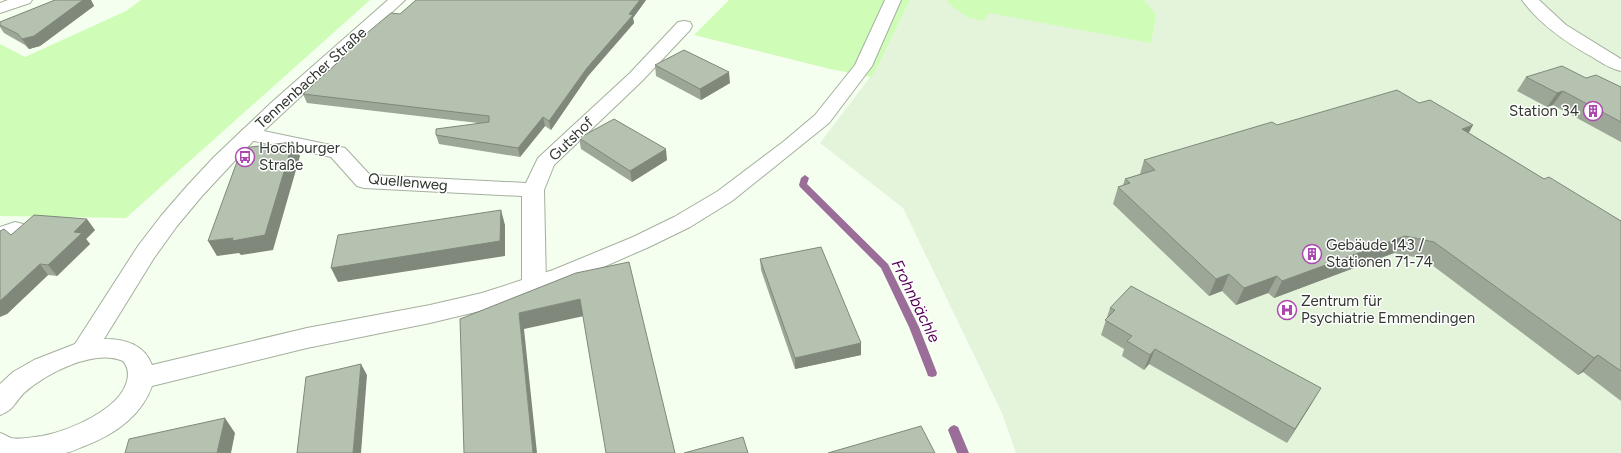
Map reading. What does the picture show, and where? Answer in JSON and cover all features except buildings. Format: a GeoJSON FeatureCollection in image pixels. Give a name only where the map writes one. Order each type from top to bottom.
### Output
{"type":"FeatureCollection","features":[{"type":"Feature","properties":{"kind":"street"},"geometry":{"type":"LineString","coordinates":[[0,8],[24,0]]}},
{"type":"Feature","properties":{"kind":"street","name":"Tennenbacher Straße"},"geometry":{"type":"LineString","coordinates":[[84,350],[141,261],[169,221],[217,167],[249,134],[397,0]]}},
{"type":"Feature","properties":{"kind":"street"},"geometry":{"type":"LineString","coordinates":[[142,378],[307,338],[438,312],[484,301],[561,276],[641,242],[682,222],[725,196],[790,146],[822,119],[863,66],[892,0]]}},
{"type":"Feature","properties":{"kind":"street"},"geometry":{"type":"LineString","coordinates":[[1530,0],[1536,8],[1567,34],[1621,66]]}},
{"type":"Feature","properties":{"kind":"street","name":"Gutshof"},"geometry":{"type":"LineString","coordinates":[[534,285],[533,190],[546,162],[636,77],[684,26]]}},
{"type":"Feature","properties":{"kind":"street","name":"Quellenweg"},"geometry":{"type":"LineString","coordinates":[[249,134],[338,152],[364,181],[533,190]]}},
{"type":"Feature","properties":{"kind":"street"},"geometry":{"type":"LineString","coordinates":[[0,404],[3,398],[24,378],[55,360],[84,350],[110,348],[130,353],[140,363],[142,378],[133,398],[108,422],[77,441],[45,452],[20,453],[0,445]]}},
{"type":"Feature","properties":{"kind":"shaded area","name":"Zentrum für Psychiatrie Emmendingen"},"geometry":{"type":"Polygon","coordinates":[[[910,0],[1621,0],[1621,453],[1016,453],[1002,413],[903,208],[820,143],[877,68],[910,0]]]}},
{"type":"Feature","properties":{"kind":"green space"},"geometry":{"type":"Polygon","coordinates":[[[141,0],[370,0],[126,218],[0,216],[0,44],[25,57],[126,11],[141,0]]]}},
{"type":"Feature","properties":{"kind":"green space"},"geometry":{"type":"Polygon","coordinates":[[[729,0],[910,0],[877,68],[871,77],[830,69],[694,35],[729,0]]]}},
{"type":"Feature","properties":{"kind":"green space"},"geometry":{"type":"Polygon","coordinates":[[[948,0],[1144,0],[1156,15],[1151,43],[989,13],[983,21],[967,17],[947,2],[948,0]]]}},
{"type":"Feature","properties":{"kind":"waterway","name":"Frohnbächle"},"geometry":{"type":"LineString","coordinates":[[805,178],[803,185],[885,266],[914,327],[932,373]]}},
{"type":"Feature","properties":{"kind":"waterway","name":"Frohnbächle"},"geometry":{"type":"LineString","coordinates":[[954,430],[963,453]]}},
{"type":"Feature","properties":{"kind":"place","name":"Station 34"},"geometry":{"type":"Point","coordinates":[1593,111]}},
{"type":"Feature","properties":{"kind":"place","name":"Hochburger Straße"},"geometry":{"type":"Point","coordinates":[245,157]}},
{"type":"Feature","properties":{"kind":"place","name":"Gebäude 143 / Stationen 71-74"},"geometry":{"type":"Point","coordinates":[1312,254]}},
{"type":"Feature","properties":{"kind":"place","name":"Zentrum für Psychiatrie Emmendingen"},"geometry":{"type":"Point","coordinates":[1287,310]}}]}
